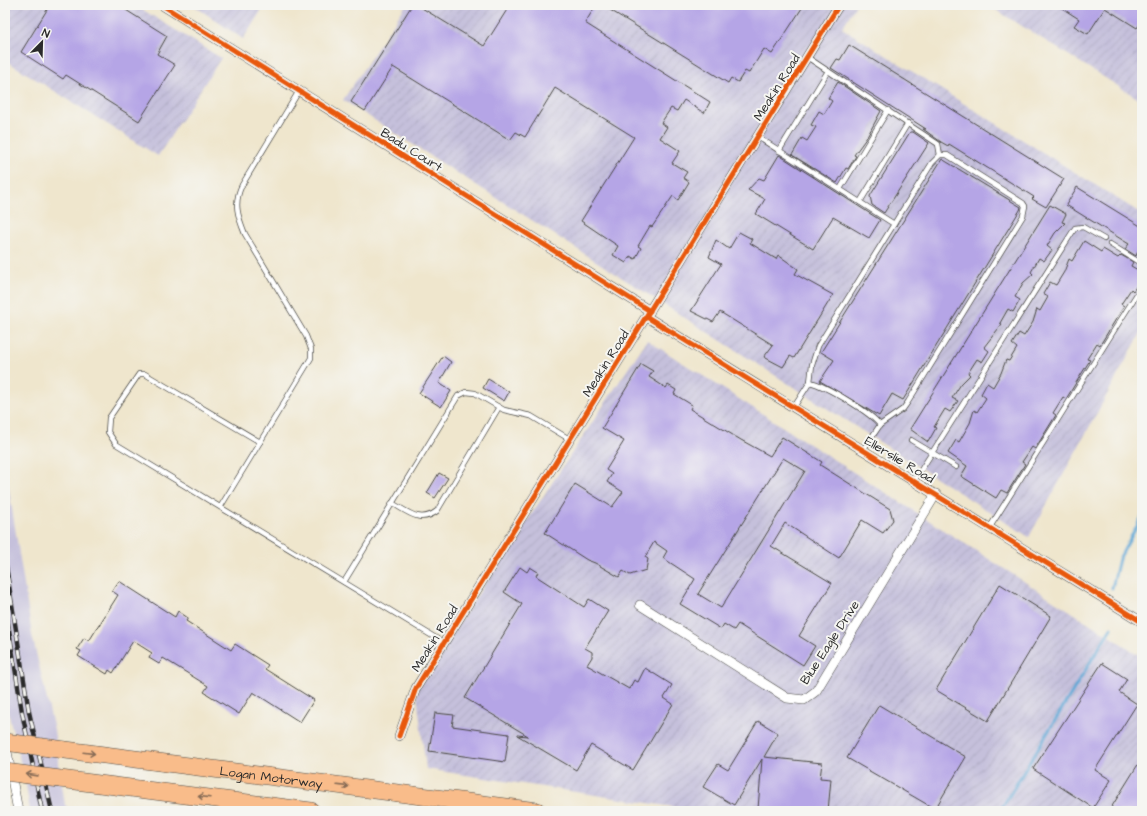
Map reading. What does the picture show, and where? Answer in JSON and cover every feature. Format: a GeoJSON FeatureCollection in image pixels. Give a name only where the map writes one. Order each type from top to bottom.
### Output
{"type":"FeatureCollection","features":[{"type":"Feature","properties":{"kind":"highway","name":"Logan Motorway"},"geometry":{"type":"LineString","coordinates":[[5,741],[537,811]]}},
{"type":"Feature","properties":{"kind":"highway"},"geometry":{"type":"LineString","coordinates":[[5,772],[311,811]]}},
{"type":"Feature","properties":{"kind":"street","name":"Badu Court"},"geometry":{"type":"LineString","coordinates":[[162,5],[648,314]]}},
{"type":"Feature","properties":{"kind":"street","name":"Meakin Road"},"geometry":{"type":"LineString","coordinates":[[399,736],[416,688],[839,5]]}},
{"type":"Feature","properties":{"kind":"street","name":"Ellerslie Road"},"geometry":{"type":"LineString","coordinates":[[648,314],[794,407],[1142,622]]}},
{"type":"Feature","properties":{"kind":"street","name":"Blue Eagle Drive"},"geometry":{"type":"LineString","coordinates":[[640,606],[787,698],[804,700],[816,691],[936,494]]}},
{"type":"Feature","properties":{"kind":"street"},"geometry":{"type":"LineString","coordinates":[[5,741],[18,811]]}},
{"type":"Feature","properties":{"kind":"lane"},"geometry":{"type":"LineString","coordinates":[[807,57],[938,144],[940,155]]}},
{"type":"Feature","properties":{"kind":"lane"},"geometry":{"type":"LineString","coordinates":[[779,151],[828,71]]}},
{"type":"Feature","properties":{"kind":"lane"},"geometry":{"type":"LineString","coordinates":[[221,506],[311,358],[311,349],[306,336],[245,234],[238,217],[237,198],[242,185],[299,91]]}},
{"type":"Feature","properties":{"kind":"lane"},"geometry":{"type":"LineString","coordinates":[[840,189],[888,110]]}},
{"type":"Feature","properties":{"kind":"lane"},"geometry":{"type":"LineString","coordinates":[[860,202],[908,123]]}},
{"type":"Feature","properties":{"kind":"lane"},"geometry":{"type":"LineString","coordinates":[[758,137],[894,224]]}},
{"type":"Feature","properties":{"kind":"lane"},"geometry":{"type":"LineString","coordinates":[[794,407],[810,382],[813,360],[818,346],[932,163],[940,155],[947,155],[1023,203],[1025,210],[1023,216],[908,402],[903,408],[880,425],[863,450]]}},
{"type":"Feature","properties":{"kind":"lane"},"geometry":{"type":"LineString","coordinates":[[914,481],[1075,228],[1082,227],[1104,239]]}},
{"type":"Feature","properties":{"kind":"lane"},"geometry":{"type":"LineString","coordinates":[[1110,244],[1142,264]]}},
{"type":"Feature","properties":{"kind":"lane"},"geometry":{"type":"LineString","coordinates":[[990,527],[1142,286]]}},
{"type":"Feature","properties":{"kind":"lane"},"geometry":{"type":"LineString","coordinates":[[260,442],[145,374],[139,374],[135,378],[108,418],[108,432],[116,444],[221,506],[444,643]]}},
{"type":"Feature","properties":{"kind":"lane"},"geometry":{"type":"LineString","coordinates":[[810,382],[830,390],[873,418],[880,425]]}},
{"type":"Feature","properties":{"kind":"lane"},"geometry":{"type":"LineString","coordinates":[[344,582],[458,396],[466,392],[475,393],[504,410],[531,416],[571,440]]}},
{"type":"Feature","properties":{"kind":"lane"},"geometry":{"type":"LineString","coordinates":[[392,503],[422,518],[430,516],[437,511],[499,407]]}},
{"type":"Feature","properties":{"kind":"lane"},"geometry":{"type":"LineString","coordinates":[[911,440],[956,467]]}},
{"type":"Feature","properties":{"kind":"shaded area"},"geometry":{"type":"Polygon","coordinates":[[[5,5],[135,5],[221,58],[158,156],[5,60],[5,5]]]}},
{"type":"Feature","properties":{"kind":"shaded area"},"geometry":{"type":"Polygon","coordinates":[[[193,5],[265,5],[243,39],[193,5]]]}},
{"type":"Feature","properties":{"kind":"shaded area"},"geometry":{"type":"Polygon","coordinates":[[[406,5],[856,5],[842,28],[1142,214],[1142,331],[1029,537],[343,100],[406,5]]]}},
{"type":"Feature","properties":{"kind":"shaded area"},"geometry":{"type":"Polygon","coordinates":[[[988,5],[1142,5],[1142,101],[988,5]]]}},
{"type":"Feature","properties":{"kind":"shaded area"},"geometry":{"type":"Polygon","coordinates":[[[647,340],[1142,657],[1142,811],[700,811],[426,769],[416,688],[647,340]]]}},
{"type":"Feature","properties":{"kind":"shaded area"},"geometry":{"type":"Polygon","coordinates":[[[5,464],[32,635],[54,730],[65,805],[72,811],[30,811],[26,785],[9,716],[5,692],[5,464]]]}},
{"type":"Feature","properties":{"kind":"building"},"geometry":{"type":"Polygon","coordinates":[[[50,5],[118,5],[167,36],[157,54],[175,65],[139,121],[66,75],[63,79],[21,52],[50,5]]]}},
{"type":"Feature","properties":{"kind":"building"},"geometry":{"type":"Polygon","coordinates":[[[412,5],[417,5],[484,46],[510,5],[596,5],[585,23],[710,102],[704,113],[684,100],[677,111],[671,108],[661,123],[667,127],[660,138],[680,151],[672,163],[687,172],[683,178],[689,182],[678,200],[673,196],[652,227],[650,226],[638,246],[641,248],[635,259],[630,256],[626,263],[613,255],[618,246],[581,221],[634,137],[555,88],[525,137],[516,132],[510,140],[393,67],[365,111],[351,102],[412,5]]]}},
{"type":"Feature","properties":{"kind":"building"},"geometry":{"type":"Polygon","coordinates":[[[602,5],[804,5],[772,54],[764,49],[749,73],[745,71],[738,82],[731,78],[728,83],[602,5]]]}},
{"type":"Feature","properties":{"kind":"building"},"geometry":{"type":"Polygon","coordinates":[[[1057,5],[1134,5],[1142,10],[1142,21],[1137,28],[1105,8],[1088,34],[1074,26],[1079,19],[1057,5]]]}},
{"type":"Feature","properties":{"kind":"building"},"geometry":{"type":"Polygon","coordinates":[[[849,45],[1064,179],[1046,207],[1032,199],[1034,197],[949,144],[948,146],[941,142],[923,129],[926,129],[831,68],[837,59],[840,60],[849,45]]]}},
{"type":"Feature","properties":{"kind":"building"},"geometry":{"type":"Polygon","coordinates":[[[838,82],[881,111],[867,137],[854,155],[856,156],[848,169],[846,168],[837,183],[792,155],[802,138],[807,141],[816,127],[811,125],[819,111],[824,114],[832,101],[828,98],[838,82]]]}},
{"type":"Feature","properties":{"kind":"building"},"geometry":{"type":"Polygon","coordinates":[[[910,132],[913,132],[929,143],[884,213],[872,205],[870,196],[910,132]]]}},
{"type":"Feature","properties":{"kind":"building"},"geometry":{"type":"Polygon","coordinates":[[[779,155],[880,220],[869,238],[833,217],[813,249],[756,214],[765,199],[748,190],[759,178],[764,180],[779,155]]]}},
{"type":"Feature","properties":{"kind":"building"},"geometry":{"type":"Polygon","coordinates":[[[942,159],[1021,207],[903,400],[892,394],[879,416],[820,381],[834,360],[821,352],[942,159]]]}},
{"type":"Feature","properties":{"kind":"building"},"geometry":{"type":"Polygon","coordinates":[[[1077,187],[1142,227],[1142,253],[1138,251],[1136,256],[1125,249],[1129,244],[1066,205],[1077,187]]]}},
{"type":"Feature","properties":{"kind":"building"},"geometry":{"type":"Polygon","coordinates":[[[1050,205],[1066,214],[1062,222],[1065,223],[1055,233],[1047,246],[1052,250],[1044,261],[1039,258],[1031,272],[1033,274],[1023,283],[1015,297],[1020,300],[1013,312],[1008,309],[1000,323],[1002,324],[984,347],[989,351],[982,362],[977,359],[968,373],[970,375],[961,384],[952,398],[958,401],[950,412],[945,409],[934,427],[936,428],[928,442],[910,429],[1050,205]]]}},
{"type":"Feature","properties":{"kind":"building"},"geometry":{"type":"Polygon","coordinates":[[[739,232],[752,239],[750,243],[776,259],[778,255],[798,269],[795,274],[833,295],[794,358],[790,356],[783,367],[764,357],[773,345],[720,312],[713,322],[691,311],[721,264],[709,257],[716,240],[729,249],[739,232]]]}},
{"type":"Feature","properties":{"kind":"building"},"geometry":{"type":"Polygon","coordinates":[[[1084,241],[1101,252],[1103,249],[1118,258],[1121,255],[1133,262],[1131,266],[1138,270],[1141,280],[1133,291],[1131,289],[1121,304],[1124,306],[1100,345],[1097,343],[1087,359],[1090,360],[1066,399],[1063,397],[1053,413],[1056,415],[1035,449],[1032,447],[1022,462],[1025,464],[1007,493],[1001,490],[996,498],[961,476],[967,466],[948,453],[956,440],[959,442],[970,423],[974,410],[977,412],[986,398],[981,394],[987,383],[993,387],[1006,360],[1009,361],[1017,348],[1012,344],[1019,333],[1024,336],[1033,322],[1037,309],[1040,311],[1048,297],[1043,294],[1050,282],[1056,285],[1064,272],[1069,259],[1072,261],[1084,241]]]}},
{"type":"Feature","properties":{"kind":"building"},"geometry":{"type":"Polygon","coordinates":[[[443,356],[451,362],[439,383],[451,391],[441,407],[419,393],[443,356]]]}},
{"type":"Feature","properties":{"kind":"building"},"geometry":{"type":"Polygon","coordinates":[[[641,364],[653,371],[649,377],[666,388],[668,385],[676,390],[674,394],[692,405],[690,409],[741,440],[770,456],[782,437],[822,462],[820,465],[890,509],[893,520],[883,533],[862,520],[839,558],[785,523],[771,546],[832,583],[799,636],[815,646],[803,665],[738,624],[734,630],[724,624],[721,629],[680,604],[695,579],[663,558],[667,551],[654,542],[645,557],[648,559],[646,570],[630,575],[623,571],[619,577],[587,560],[545,533],[575,484],[612,507],[623,492],[607,482],[612,474],[606,470],[624,441],[602,428],[641,364]],[[783,458],[698,594],[721,608],[805,471],[783,458]]]}},
{"type":"Feature","properties":{"kind":"building"},"geometry":{"type":"Polygon","coordinates":[[[488,379],[509,392],[504,401],[483,388],[488,379]]]}},
{"type":"Feature","properties":{"kind":"building"},"geometry":{"type":"Polygon","coordinates":[[[439,473],[448,478],[435,498],[427,493],[439,473]]]}},
{"type":"Feature","properties":{"kind":"building"},"geometry":{"type":"Polygon","coordinates":[[[520,567],[527,572],[530,567],[538,572],[536,576],[584,607],[589,599],[608,611],[585,648],[592,652],[592,657],[587,665],[629,689],[634,680],[638,682],[645,668],[672,685],[664,698],[673,704],[633,770],[591,745],[576,770],[517,735],[528,736],[465,698],[522,604],[504,592],[520,567]]]}},
{"type":"Feature","properties":{"kind":"building"},"geometry":{"type":"Polygon","coordinates":[[[119,581],[175,617],[178,611],[188,618],[186,621],[231,650],[235,644],[268,665],[265,669],[314,700],[300,722],[253,692],[239,714],[204,692],[208,686],[163,658],[159,664],[149,658],[152,653],[133,641],[113,673],[109,670],[107,674],[78,656],[81,651],[77,649],[84,638],[89,641],[118,595],[112,591],[119,581]]]}},
{"type":"Feature","properties":{"kind":"building"},"geometry":{"type":"Polygon","coordinates":[[[1000,584],[1051,616],[988,721],[936,690],[1000,584]]]}},
{"type":"Feature","properties":{"kind":"building"},"geometry":{"type":"Polygon","coordinates":[[[1102,663],[1127,679],[1119,692],[1137,704],[1095,770],[1111,780],[1093,808],[1033,769],[1102,663]]]}},
{"type":"Feature","properties":{"kind":"building"},"geometry":{"type":"Polygon","coordinates":[[[879,705],[966,757],[935,809],[847,758],[879,705]]]}},
{"type":"Feature","properties":{"kind":"building"},"geometry":{"type":"Polygon","coordinates":[[[435,713],[454,715],[452,726],[509,734],[505,762],[429,751],[435,713]]]}},
{"type":"Feature","properties":{"kind":"building"},"geometry":{"type":"Polygon","coordinates":[[[758,721],[778,733],[764,757],[822,763],[820,778],[831,779],[828,811],[758,809],[762,759],[734,805],[703,787],[718,764],[728,770],[758,721]]]}},
{"type":"Feature","properties":{"kind":"building"},"geometry":{"type":"Polygon","coordinates":[[[1142,758],[1142,811],[1109,811],[1142,758]]]}},
{"type":"Feature","properties":{"kind":"waterway"},"geometry":{"type":"LineString","coordinates":[[1112,588],[1119,559],[1142,517]]}},
{"type":"Feature","properties":{"kind":"waterway"},"geometry":{"type":"LineString","coordinates":[[1000,811],[1111,628]]}},
{"type":"Feature","properties":{"kind":"railway"},"geometry":{"type":"LineString","coordinates":[[5,560],[29,712],[52,811]]}},
{"type":"Feature","properties":{"kind":"railway"},"geometry":{"type":"LineString","coordinates":[[5,604],[22,712],[42,811]]}},
{"type":"Feature","properties":{"kind":"cycle path"},"geometry":{"type":"LineString","coordinates":[[162,5],[650,311]]}},
{"type":"Feature","properties":{"kind":"cycle path"},"geometry":{"type":"LineString","coordinates":[[399,736],[416,688],[839,5]]}},
{"type":"Feature","properties":{"kind":"cycle path"},"geometry":{"type":"LineString","coordinates":[[647,317],[1142,622]]}}]}
